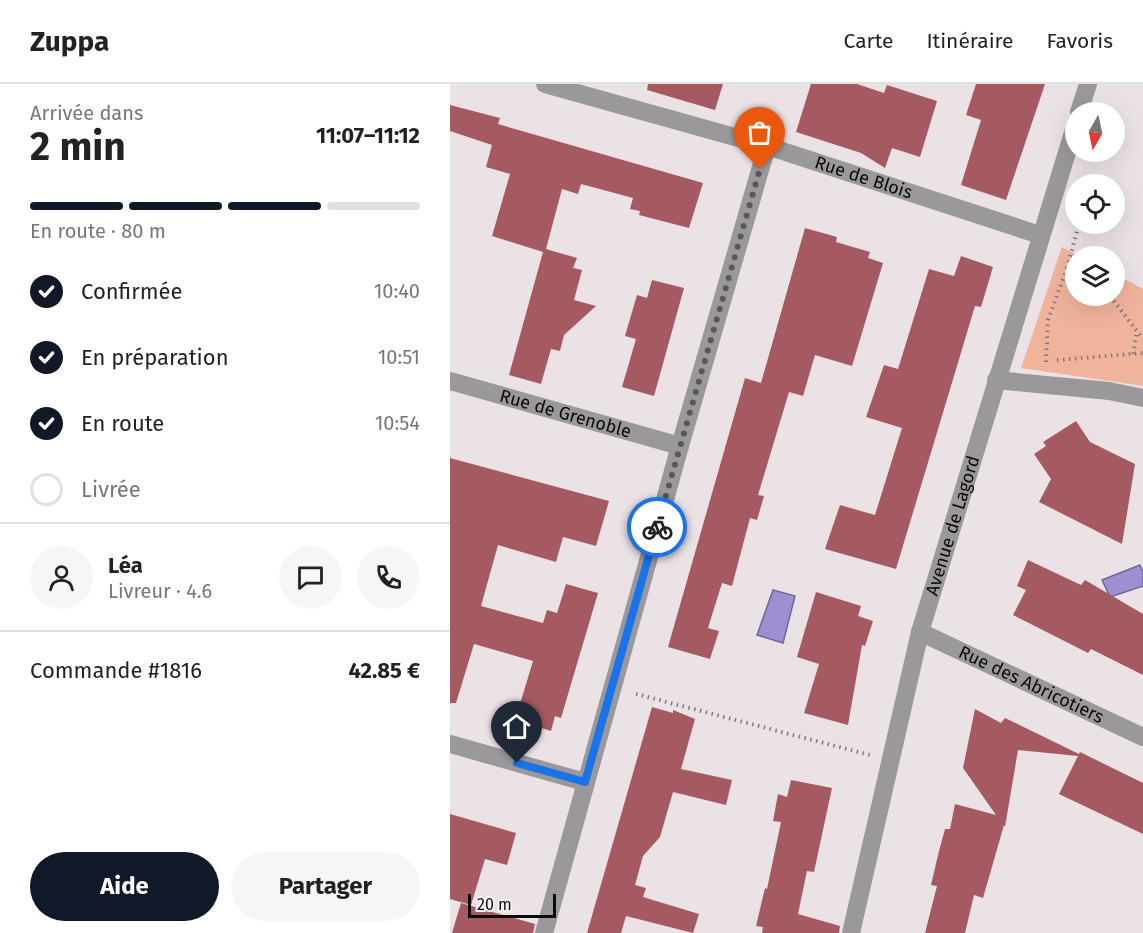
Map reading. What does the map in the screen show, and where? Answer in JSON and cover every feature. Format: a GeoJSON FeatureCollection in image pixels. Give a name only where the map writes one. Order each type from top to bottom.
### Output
{"type":"FeatureCollection","features":[{"type":"Feature","properties":{"kind":"street","name":"Rue de Blois"},"geometry":{"type":"LineString","coordinates":[[545,84],[767,146],[1040,235]]}},
{"type":"Feature","properties":{"kind":"street"},"geometry":{"type":"LineString","coordinates":[[1082,102],[1088,84]]}},
{"type":"Feature","properties":{"kind":"street"},"geometry":{"type":"LineString","coordinates":[[544,933],[680,446],[767,146]]}},
{"type":"Feature","properties":{"kind":"street","name":"Avenue de Lagord"},"geometry":{"type":"LineString","coordinates":[[851,933],[920,632],[1065,157]]}},
{"type":"Feature","properties":{"kind":"street"},"geometry":{"type":"LineString","coordinates":[[996,380],[1044,384],[1143,398]]}},
{"type":"Feature","properties":{"kind":"street","name":"Rue de Grenoble"},"geometry":{"type":"LineString","coordinates":[[450,381],[680,446]]}},
{"type":"Feature","properties":{"kind":"street","name":"Rue des Abricotiers"},"geometry":{"type":"LineString","coordinates":[[920,632],[1143,737]]}},
{"type":"Feature","properties":{"kind":"street"},"geometry":{"type":"LineString","coordinates":[[450,744],[585,782]]}},
{"type":"Feature","properties":{"kind":"path"},"geometry":{"type":"LineString","coordinates":[[1044,384],[1048,320],[1065,271]]}},
{"type":"Feature","properties":{"kind":"path"},"geometry":{"type":"LineString","coordinates":[[1118,306],[1143,339]]}},
{"type":"Feature","properties":{"kind":"path"},"geometry":{"type":"LineString","coordinates":[[1133,354],[1137,331]]}},
{"type":"Feature","properties":{"kind":"path"},"geometry":{"type":"LineString","coordinates":[[1046,361],[1143,353]]}},
{"type":"Feature","properties":{"kind":"path"},"geometry":{"type":"LineString","coordinates":[[612,688],[891,760]]}},
{"type":"Feature","properties":{"kind":"shaded area"},"geometry":{"type":"Polygon","coordinates":[[[1062,247],[1065,248],[1065,306],[1125,306],[1125,279],[1143,289],[1143,386],[1021,368],[1062,247]]]}},
{"type":"Feature","properties":{"kind":"shaded area"},"geometry":{"type":"Polygon","coordinates":[[[1140,565],[1143,572],[1143,586],[1110,597],[1102,580],[1140,565]]]}},
{"type":"Feature","properties":{"kind":"shaded area"},"geometry":{"type":"Polygon","coordinates":[[[773,590],[795,596],[783,643],[757,635],[773,590]]]}},
{"type":"Feature","properties":{"kind":"building"},"geometry":{"type":"Polygon","coordinates":[[[648,84],[723,84],[715,110],[647,90],[648,84]]]}},
{"type":"Feature","properties":{"kind":"building"},"geometry":{"type":"Polygon","coordinates":[[[811,84],[857,84],[884,93],[887,85],[937,101],[920,157],[892,148],[885,168],[861,153],[796,132],[811,84]]]}},
{"type":"Feature","properties":{"kind":"building"},"geometry":{"type":"Polygon","coordinates":[[[976,84],[1045,84],[1006,200],[961,185],[981,120],[966,115],[976,84]]]}},
{"type":"Feature","properties":{"kind":"building"},"geometry":{"type":"Polygon","coordinates":[[[450,105],[500,118],[498,124],[703,183],[689,228],[639,215],[640,211],[630,209],[633,198],[581,184],[578,194],[562,189],[546,249],[577,258],[573,268],[582,270],[574,300],[596,306],[564,335],[560,351],[551,349],[541,384],[509,375],[543,252],[492,236],[510,174],[486,167],[492,145],[450,131],[450,105]]]}},
{"type":"Feature","properties":{"kind":"building"},"geometry":{"type":"Polygon","coordinates":[[[805,228],[837,237],[836,242],[870,252],[868,258],[883,263],[852,366],[815,355],[803,396],[789,392],[758,495],[764,496],[757,520],[750,518],[732,586],[722,583],[708,628],[719,631],[710,659],[668,647],[745,378],[761,383],[805,228]]]}},
{"type":"Feature","properties":{"kind":"building"},"geometry":{"type":"Polygon","coordinates":[[[961,256],[993,267],[981,307],[975,306],[896,569],[825,549],[840,505],[875,515],[902,428],[866,417],[884,365],[898,369],[929,269],[954,276],[961,256]]]}},
{"type":"Feature","properties":{"kind":"building"},"geometry":{"type":"Polygon","coordinates":[[[652,280],[684,288],[654,396],[622,387],[636,339],[625,336],[637,295],[647,298],[652,280]]]}},
{"type":"Feature","properties":{"kind":"building"},"geometry":{"type":"Polygon","coordinates":[[[1076,421],[1090,442],[1135,464],[1122,544],[1039,502],[1051,479],[1034,454],[1046,446],[1043,442],[1076,421]]]}},
{"type":"Feature","properties":{"kind":"building"},"geometry":{"type":"Polygon","coordinates":[[[450,458],[609,501],[596,546],[563,537],[556,562],[498,545],[481,606],[543,623],[547,610],[557,613],[566,584],[598,593],[561,718],[555,716],[551,731],[526,723],[530,707],[520,704],[533,661],[474,644],[456,703],[450,703],[450,458]]]}},
{"type":"Feature","properties":{"kind":"building"},"geometry":{"type":"Polygon","coordinates":[[[1028,560],[1081,585],[1085,580],[1143,614],[1143,675],[1091,649],[1088,653],[1013,615],[1026,590],[1017,586],[1028,560]]]}},
{"type":"Feature","properties":{"kind":"building"},"geometry":{"type":"Polygon","coordinates":[[[816,592],[861,606],[858,616],[873,621],[865,646],[862,645],[848,725],[804,713],[819,664],[797,657],[816,592]]]}},
{"type":"Feature","properties":{"kind":"building"},"geometry":{"type":"Polygon","coordinates":[[[652,707],[673,713],[673,710],[695,719],[681,769],[732,780],[726,805],[673,792],[660,837],[643,856],[635,885],[646,888],[643,897],[699,914],[693,933],[626,916],[621,933],[587,933],[652,707]]]}},
{"type":"Feature","properties":{"kind":"building"},"geometry":{"type":"Polygon","coordinates":[[[975,709],[1001,723],[1005,718],[1079,754],[1078,756],[1018,750],[1005,827],[1004,825],[983,898],[974,895],[965,933],[925,933],[937,886],[931,885],[945,829],[950,829],[955,804],[996,815],[963,768],[975,709]]]}},
{"type":"Feature","properties":{"kind":"building"},"geometry":{"type":"Polygon","coordinates":[[[1080,752],[1143,783],[1143,834],[1059,794],[1080,752]]]}},
{"type":"Feature","properties":{"kind":"building"},"geometry":{"type":"Polygon","coordinates":[[[791,780],[832,788],[814,872],[807,871],[798,914],[840,926],[839,933],[762,933],[763,927],[756,926],[765,888],[767,889],[781,822],[773,821],[778,794],[787,797],[791,780]]]}},
{"type":"Feature","properties":{"kind":"building"},"geometry":{"type":"Polygon","coordinates":[[[450,814],[516,833],[507,865],[485,859],[471,905],[450,899],[450,814]]]}},
{"type":"Feature","properties":{"kind":"building"},"geometry":{"type":"Polygon","coordinates":[[[461,903],[535,924],[533,933],[452,933],[461,903]]]}},
{"type":"Feature","properties":{"kind":"way so far"},"geometry":{"type":"LineString","coordinates":[[657,527],[760,169]]}},
{"type":"Feature","properties":{"kind":"route"},"geometry":{"type":"LineString","coordinates":[[517,763],[585,782],[657,527]]}}]}
